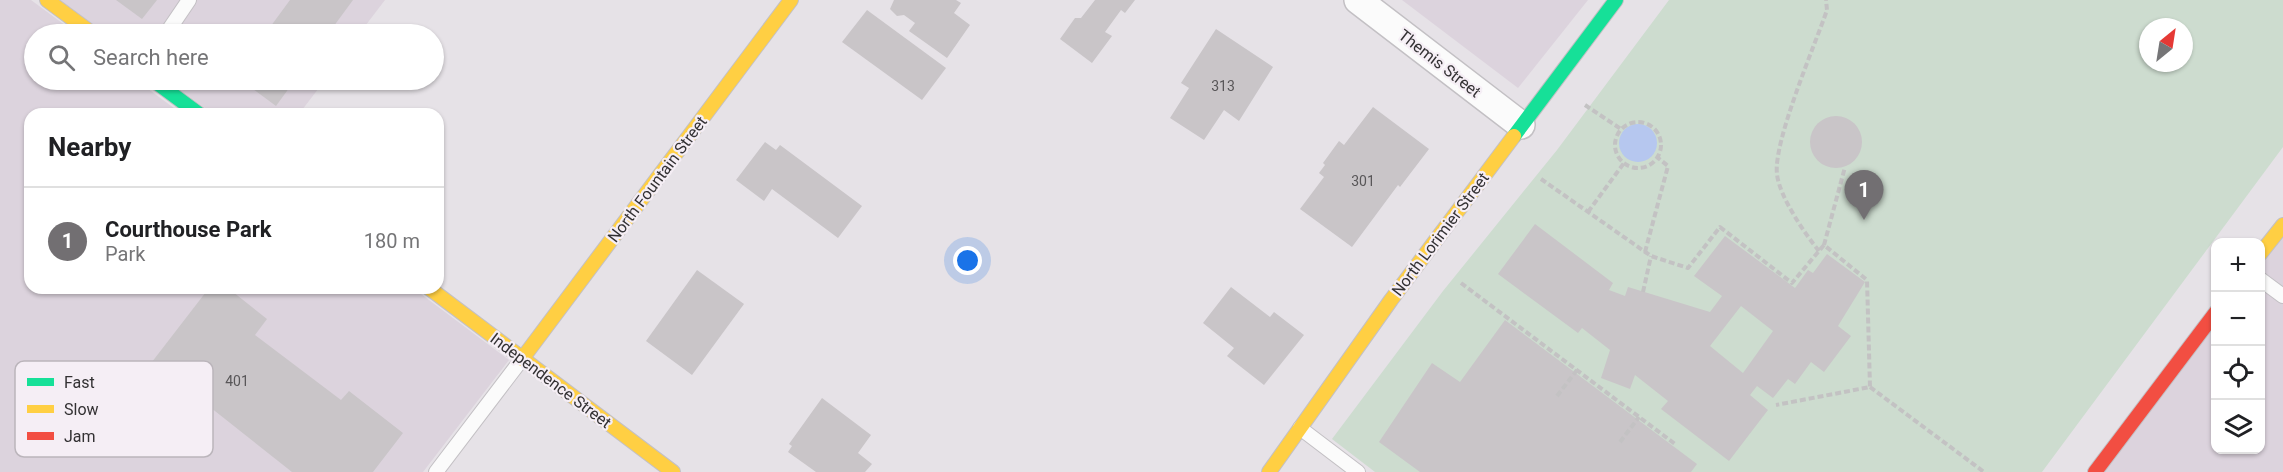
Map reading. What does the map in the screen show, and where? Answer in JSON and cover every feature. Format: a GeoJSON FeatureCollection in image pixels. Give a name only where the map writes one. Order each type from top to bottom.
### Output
{"type":"FeatureCollection","features":[{"type":"Feature","properties":{"kind":"street"},"geometry":{"type":"LineString","coordinates":[[47,0],[79,24]]}},
{"type":"Feature","properties":{"kind":"street","name":"North Fountain Street"},"geometry":{"type":"LineString","coordinates":[[522,358],[791,0]]}},
{"type":"Feature","properties":{"kind":"street","name":"Themis Street"},"geometry":{"type":"LineString","coordinates":[[1358,0],[1521,125]]}},
{"type":"Feature","properties":{"kind":"street","name":"North Lorimier Street"},"geometry":{"type":"LineString","coordinates":[[1269,472],[1391,300],[1616,0]]}},
{"type":"Feature","properties":{"kind":"street"},"geometry":{"type":"LineString","coordinates":[[167,90],[191,108]]}},
{"type":"Feature","properties":{"kind":"street"},"geometry":{"type":"LineString","coordinates":[[2265,248],[2283,225]]}},
{"type":"Feature","properties":{"kind":"street","name":"Independence Street"},"geometry":{"type":"LineString","coordinates":[[437,294],[673,472]]}},
{"type":"Feature","properties":{"kind":"street"},"geometry":{"type":"LineString","coordinates":[[2095,472],[2211,319]]}},
{"type":"Feature","properties":{"kind":"lane"},"geometry":{"type":"LineString","coordinates":[[173,24],[189,0]]}},
{"type":"Feature","properties":{"kind":"lane"},"geometry":{"type":"LineString","coordinates":[[2265,283],[2283,296]]}},
{"type":"Feature","properties":{"kind":"lane"},"geometry":{"type":"LineString","coordinates":[[436,472],[522,358]]}},
{"type":"Feature","properties":{"kind":"lane"},"geometry":{"type":"LineString","coordinates":[[1300,428],[1359,472]]}},
{"type":"Feature","properties":{"kind":"path"},"geometry":{"type":"LineString","coordinates":[[1819,251],[1802,230],[1776,175],[1780,146],[1827,10],[1826,0]]}},
{"type":"Feature","properties":{"kind":"path"},"geometry":{"type":"LineString","coordinates":[[1585,105],[1621,129]]}},
{"type":"Feature","properties":{"kind":"path"},"geometry":{"type":"LineString","coordinates":[[1635,122],[1650,125],[1660,137],[1661,145],[1657,157],[1643,167],[1629,166],[1615,150],[1617,135],[1621,129],[1635,122]]}},
{"type":"Feature","properties":{"kind":"path"},"geometry":{"type":"LineString","coordinates":[[1645,252],[1668,166],[1657,157]]}},
{"type":"Feature","properties":{"kind":"path"},"geometry":{"type":"LineString","coordinates":[[1588,212],[1624,163]]}},
{"type":"Feature","properties":{"kind":"path"},"geometry":{"type":"LineString","coordinates":[[1541,179],[1651,256],[1688,268],[1720,227],[1792,283],[1824,245],[1845,167]]}},
{"type":"Feature","properties":{"kind":"path"},"geometry":{"type":"LineString","coordinates":[[1824,245],[1867,280],[1870,387]]}},
{"type":"Feature","properties":{"kind":"path"},"geometry":{"type":"LineString","coordinates":[[1643,292],[1651,256]]}},
{"type":"Feature","properties":{"kind":"path"},"geometry":{"type":"LineString","coordinates":[[1461,283],[1675,444]]}},
{"type":"Feature","properties":{"kind":"path"},"geometry":{"type":"LineString","coordinates":[[1557,396],[1577,370]]}},
{"type":"Feature","properties":{"kind":"path"},"geometry":{"type":"LineString","coordinates":[[1776,405],[1870,387],[1984,472]]}},
{"type":"Feature","properties":{"kind":"path"},"geometry":{"type":"LineString","coordinates":[[1620,442],[1639,417]]}},
{"type":"Feature","properties":{"kind":"shaded area"},"geometry":{"type":"Polygon","coordinates":[[[0,0],[31,0],[63,24],[24,24],[24,90],[150,90],[174,108],[24,108],[24,294],[421,294],[509,360],[423,472],[0,472],[0,0]]]}},
{"type":"Feature","properties":{"kind":"shaded area"},"geometry":{"type":"Polygon","coordinates":[[[60,0],[385,0],[367,24],[92,24],[60,0]]]}},
{"type":"Feature","properties":{"kind":"shaded area"},"geometry":{"type":"Polygon","coordinates":[[[1402,0],[1588,0],[1518,88],[1402,0]]]}},
{"type":"Feature","properties":{"kind":"shaded area"},"geometry":{"type":"Polygon","coordinates":[[[181,90],[317,90],[304,108],[205,108],[181,90]]]}},
{"type":"Feature","properties":{"kind":"shaded area"},"geometry":{"type":"Polygon","coordinates":[[[2283,229],[2283,472],[2099,472],[2211,323],[2211,454],[2265,454],[2265,254],[2283,229]]]}},
{"type":"Feature","properties":{"kind":"green space"},"geometry":{"type":"Polygon","coordinates":[[[1669,0],[2283,0],[2283,147],[2216,238],[2211,238],[2211,244],[2042,472],[1375,472],[1332,439],[1443,291],[1557,150],[1669,0]]]}},
{"type":"Feature","properties":{"kind":"water"},"geometry":{"type":"Polygon","coordinates":[[[1638,124],[1651,130],[1657,143],[1651,156],[1638,162],[1625,156],[1619,143],[1625,130],[1638,124]]]}},
{"type":"Feature","properties":{"kind":"building"},"geometry":{"type":"Polygon","coordinates":[[[116,0],[157,0],[142,19],[116,0]]]}},
{"type":"Feature","properties":{"kind":"building"},"geometry":{"type":"Polygon","coordinates":[[[290,0],[353,0],[335,24],[272,24],[290,0]]]}},
{"type":"Feature","properties":{"kind":"building"},"geometry":{"type":"Polygon","coordinates":[[[894,0],[956,0],[961,3],[954,13],[970,25],[947,58],[909,31],[915,23],[904,15],[897,16],[890,9],[894,0]]]}},
{"type":"Feature","properties":{"kind":"building"},"geometry":{"type":"Polygon","coordinates":[[[1095,0],[1135,0],[1125,13],[1121,10],[1105,32],[1112,36],[1092,63],[1060,39],[1075,18],[1081,18],[1095,0]]]}},
{"type":"Feature","properties":{"kind":"building"},"geometry":{"type":"Polygon","coordinates":[[[867,10],[946,68],[922,100],[842,42],[867,10]]]}},
{"type":"Feature","properties":{"kind":"building"},"geometry":{"type":"Polygon","coordinates":[[[1216,29],[1273,67],[1239,121],[1224,110],[1204,140],[1170,118],[1189,88],[1181,83],[1216,29]]]}},
{"type":"Feature","properties":{"kind":"building"},"geometry":{"type":"Polygon","coordinates":[[[254,90],[288,90],[276,106],[254,90]]]}},
{"type":"Feature","properties":{"kind":"building"},"geometry":{"type":"Polygon","coordinates":[[[1373,107],[1429,149],[1400,187],[1398,185],[1352,247],[1300,209],[1324,177],[1319,173],[1325,165],[1323,163],[1339,141],[1344,145],[1373,107]]]}},
{"type":"Feature","properties":{"kind":"building"},"geometry":{"type":"Polygon","coordinates":[[[1831,116],[1841,116],[1851,120],[1858,127],[1862,142],[1858,157],[1851,164],[1841,168],[1831,168],[1821,164],[1814,157],[1810,147],[1810,137],[1814,127],[1821,120],[1831,116]]]}},
{"type":"Feature","properties":{"kind":"building"},"geometry":{"type":"Polygon","coordinates":[[[765,142],[776,150],[780,145],[862,206],[838,238],[772,189],[764,201],[736,180],[765,142]]]}},
{"type":"Feature","properties":{"kind":"building"},"geometry":{"type":"Polygon","coordinates":[[[1535,224],[1613,283],[1609,290],[1625,296],[1628,287],[1710,312],[1722,296],[1694,276],[1725,236],[1795,288],[1808,270],[1813,273],[1827,254],[1865,282],[1838,326],[1851,336],[1824,372],[1811,362],[1795,384],[1788,379],[1773,398],[1757,386],[1750,395],[1768,410],[1729,461],[1661,409],[1668,401],[1635,375],[1630,389],[1601,378],[1610,350],[1582,328],[1578,333],[1498,274],[1535,224]],[[1741,306],[1710,346],[1743,373],[1773,331],[1741,306]]]}},
{"type":"Feature","properties":{"kind":"building"},"geometry":{"type":"Polygon","coordinates":[[[697,270],[744,304],[692,375],[646,341],[697,270]]]}},
{"type":"Feature","properties":{"kind":"building"},"geometry":{"type":"Polygon","coordinates":[[[1231,287],[1270,317],[1274,312],[1304,335],[1264,385],[1227,356],[1234,348],[1203,323],[1231,287]]]}},
{"type":"Feature","properties":{"kind":"building"},"geometry":{"type":"Polygon","coordinates":[[[204,294],[236,294],[267,319],[255,335],[341,400],[349,391],[403,433],[373,472],[292,472],[213,409],[213,361],[153,361],[204,294]]]}},
{"type":"Feature","properties":{"kind":"building"},"geometry":{"type":"Polygon","coordinates":[[[1505,320],[1697,464],[1691,472],[1420,472],[1379,442],[1432,363],[1460,382],[1505,320]]]}},
{"type":"Feature","properties":{"kind":"building"},"geometry":{"type":"Polygon","coordinates":[[[822,398],[871,435],[858,453],[872,464],[865,472],[816,472],[788,452],[792,446],[789,444],[822,398]]]}},
{"type":"Feature","properties":{"kind":"traffic: fast"},"geometry":{"type":"LineString","coordinates":[[1514,136],[1616,0]]}},
{"type":"Feature","properties":{"kind":"traffic: fast"},"geometry":{"type":"LineString","coordinates":[[167,90],[191,108]]}},
{"type":"Feature","properties":{"kind":"traffic: slow"},"geometry":{"type":"LineString","coordinates":[[47,0],[79,24]]}},
{"type":"Feature","properties":{"kind":"traffic: slow"},"geometry":{"type":"LineString","coordinates":[[522,359],[791,0]]}},
{"type":"Feature","properties":{"kind":"traffic: slow"},"geometry":{"type":"LineString","coordinates":[[1269,472],[1391,300],[1514,136]]}},
{"type":"Feature","properties":{"kind":"traffic: slow"},"geometry":{"type":"LineString","coordinates":[[2265,248],[2283,225]]}},
{"type":"Feature","properties":{"kind":"traffic: slow"},"geometry":{"type":"LineString","coordinates":[[437,294],[673,472]]}},
{"type":"Feature","properties":{"kind":"traffic: jam"},"geometry":{"type":"LineString","coordinates":[[2095,472],[2211,319]]}},
{"type":"Feature","properties":{"kind":"place","name":"Courthouse Park"},"geometry":{"type":"Point","coordinates":[1864,220]}}]}
